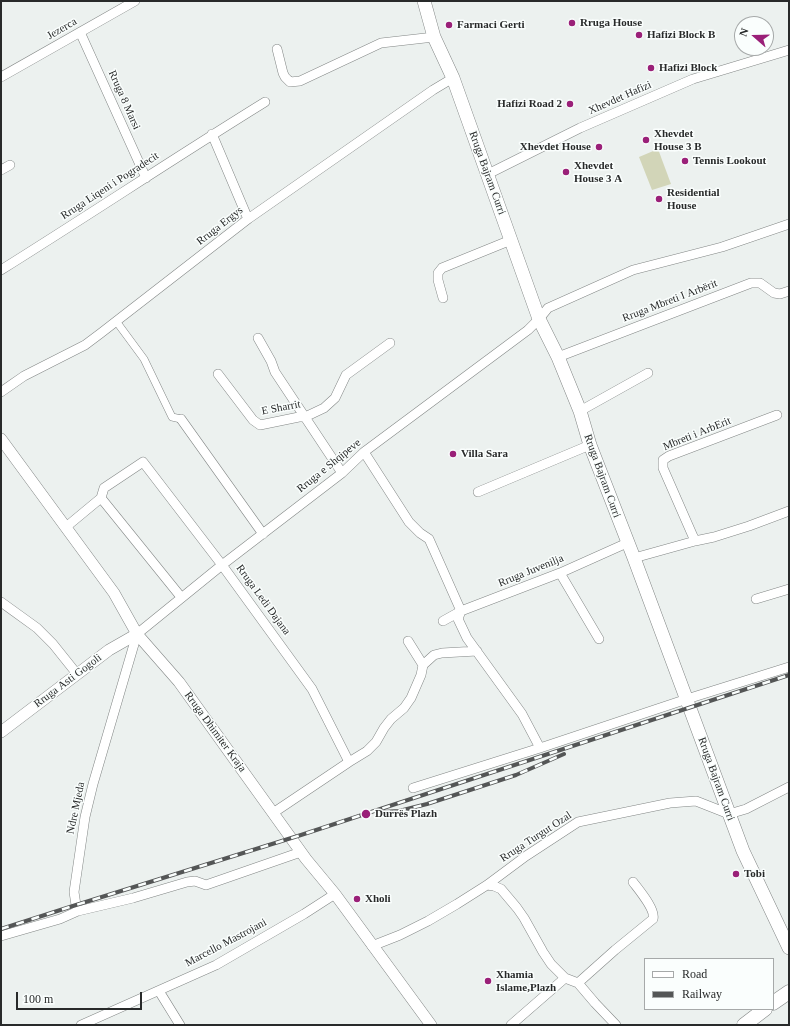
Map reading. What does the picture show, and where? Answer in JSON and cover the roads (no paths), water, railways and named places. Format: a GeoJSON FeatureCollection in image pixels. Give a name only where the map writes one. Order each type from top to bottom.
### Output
{"type":"FeatureCollection","features":[{"type":"Feature","properties":{"kind":"main road","name":"Rruga Bajram Curri"},"geometry":{"type":"LineString","coordinates":[[424,1],[434,37],[453,78],[539,319],[558,357],[580,411],[590,445],[634,558],[743,851],[789,948]]}},
{"type":"Feature","properties":{"kind":"main road"},"geometry":{"type":"LineString","coordinates":[[774,1002],[789,992]]}},
{"type":"Feature","properties":{"kind":"main road"},"geometry":{"type":"LineString","coordinates":[[744,1025],[764,1010]]}},
{"type":"Feature","properties":{"kind":"street","name":"Jezerca"},"geometry":{"type":"LineString","coordinates":[[1,77],[135,1]]}},
{"type":"Feature","properties":{"kind":"street","name":"Rruga 8 Marsi"},"geometry":{"type":"LineString","coordinates":[[80,32],[146,178]]}},
{"type":"Feature","properties":{"kind":"street"},"geometry":{"type":"LineString","coordinates":[[277,49],[285,77],[290,82],[300,81],[380,43],[434,37]]}},
{"type":"Feature","properties":{"kind":"street","name":"Xhevdet Hafizi"},"geometry":{"type":"LineString","coordinates":[[488,174],[580,128],[693,79],[789,50]]}},
{"type":"Feature","properties":{"kind":"street","name":"Rruga Ergys"},"geometry":{"type":"LineString","coordinates":[[1,392],[24,376],[85,345],[248,219],[433,90],[453,78]]}},
{"type":"Feature","properties":{"kind":"street","name":"Rruga Liqeni i Pogradecit"},"geometry":{"type":"LineString","coordinates":[[1,270],[146,178],[212,134],[265,102]]}},
{"type":"Feature","properties":{"kind":"street"},"geometry":{"type":"LineString","coordinates":[[212,134],[248,219]]}},
{"type":"Feature","properties":{"kind":"street"},"geometry":{"type":"LineString","coordinates":[[1,170],[10,165]]}},
{"type":"Feature","properties":{"kind":"street","name":"Rruga e Shqipeve"},"geometry":{"type":"LineString","coordinates":[[137,634],[181,597],[342,473],[364,452],[528,330],[548,308],[633,270],[722,247],[789,224]]}},
{"type":"Feature","properties":{"kind":"street"},"geometry":{"type":"LineString","coordinates":[[443,298],[438,280],[438,273],[442,268],[511,240]]}},
{"type":"Feature","properties":{"kind":"street","name":"Rruga Mbreti I Arbërit"},"geometry":{"type":"LineString","coordinates":[[558,357],[751,283],[760,283],[774,293],[780,294],[789,291]]}},
{"type":"Feature","properties":{"kind":"street"},"geometry":{"type":"LineString","coordinates":[[116,321],[144,359],[172,417],[181,419],[263,534]]}},
{"type":"Feature","properties":{"kind":"street"},"geometry":{"type":"LineString","coordinates":[[258,338],[276,372],[342,473]]}},
{"type":"Feature","properties":{"kind":"street","name":"E Sharrit"},"geometry":{"type":"LineString","coordinates":[[218,374],[252,420],[260,425],[305,417],[324,408],[330,403],[335,398],[346,375],[390,343]]}},
{"type":"Feature","properties":{"kind":"street"},"geometry":{"type":"LineString","coordinates":[[580,411],[648,373]]}},
{"type":"Feature","properties":{"kind":"street","name":"Mbreti i ArbErit"},"geometry":{"type":"LineString","coordinates":[[695,541],[663,468],[664,460],[669,456],[777,415]]}},
{"type":"Feature","properties":{"kind":"street","name":"Rruga Dhimiter Kraja"},"geometry":{"type":"LineString","coordinates":[[1,439],[114,593],[137,634],[179,682],[301,852],[335,894],[431,1025]]}},
{"type":"Feature","properties":{"kind":"street"},"geometry":{"type":"LineString","coordinates":[[478,492],[590,445]]}},
{"type":"Feature","properties":{"kind":"street"},"geometry":{"type":"LineString","coordinates":[[364,452],[410,522],[420,533],[429,539],[461,611],[458,619],[467,638],[522,714],[540,748]]}},
{"type":"Feature","properties":{"kind":"street","name":"Rruga Ledi Dajana"},"geometry":{"type":"LineString","coordinates":[[101,498],[104,488],[143,462],[222,565],[312,689],[349,762]]}},
{"type":"Feature","properties":{"kind":"street"},"geometry":{"type":"LineString","coordinates":[[66,527],[101,498],[181,597]]}},
{"type":"Feature","properties":{"kind":"street"},"geometry":{"type":"LineString","coordinates":[[634,558],[714,537],[789,511]]}},
{"type":"Feature","properties":{"kind":"street","name":"Rruga Juvenilja"},"geometry":{"type":"LineString","coordinates":[[443,621],[461,611],[560,572],[627,543]]}},
{"type":"Feature","properties":{"kind":"street"},"geometry":{"type":"LineString","coordinates":[[560,572],[599,639]]}},
{"type":"Feature","properties":{"kind":"street"},"geometry":{"type":"LineString","coordinates":[[756,599],[789,589]]}},
{"type":"Feature","properties":{"kind":"street"},"geometry":{"type":"LineString","coordinates":[[1,602],[37,628],[53,644],[76,674]]}},
{"type":"Feature","properties":{"kind":"street","name":"Rruga Asti Gogoli"},"geometry":{"type":"LineString","coordinates":[[1,732],[109,650],[137,634]]}},
{"type":"Feature","properties":{"kind":"street","name":"Ndre Mjeda"},"geometry":{"type":"LineString","coordinates":[[78,911],[74,892],[85,817],[93,784],[137,634]]}},
{"type":"Feature","properties":{"kind":"street"},"geometry":{"type":"LineString","coordinates":[[408,641],[423,665]]}},
{"type":"Feature","properties":{"kind":"street"},"geometry":{"type":"LineString","coordinates":[[273,813],[367,751],[376,742],[391,719],[404,708],[411,698],[421,675],[423,665],[434,655],[442,652],[477,651]]}},
{"type":"Feature","properties":{"kind":"street"},"geometry":{"type":"LineString","coordinates":[[412,788],[789,667]]}},
{"type":"Feature","properties":{"kind":"street"},"geometry":{"type":"LineString","coordinates":[[729,814],[746,809],[789,787]]}},
{"type":"Feature","properties":{"kind":"street","name":"Rruga Turgut Ozal"},"geometry":{"type":"LineString","coordinates":[[372,946],[400,935],[428,921],[487,886],[526,856],[578,822],[670,803],[696,801],[729,814]]}},
{"type":"Feature","properties":{"kind":"street"},"geometry":{"type":"LineString","coordinates":[[1,936],[60,919],[78,911],[122,901],[188,882],[195,881],[206,884],[301,852]]}},
{"type":"Feature","properties":{"kind":"street"},"geometry":{"type":"LineString","coordinates":[[578,983],[653,919],[654,917],[647,901],[633,882]]}},
{"type":"Feature","properties":{"kind":"street"},"geometry":{"type":"LineString","coordinates":[[487,886],[494,886],[500,889],[517,908],[551,964],[565,978],[578,983],[594,1003],[616,1025]]}},
{"type":"Feature","properties":{"kind":"street","name":"Marcello Mastrojani"},"geometry":{"type":"LineString","coordinates":[[82,1025],[216,965],[304,914],[335,894]]}},
{"type":"Feature","properties":{"kind":"street"},"geometry":{"type":"LineString","coordinates":[[512,1025],[565,978]]}},
{"type":"Feature","properties":{"kind":"street"},"geometry":{"type":"LineString","coordinates":[[159,990],[180,1025]]}},
{"type":"Feature","properties":{"kind":"railway"},"geometry":{"type":"LineString","coordinates":[[1,929],[301,835],[789,675]]}},
{"type":"Feature","properties":{"kind":"railway"},"geometry":{"type":"LineString","coordinates":[[382,812],[399,811],[427,804],[516,775],[564,754]]}},
{"type":"Feature","properties":{"kind":"place","name":"Rruga House"},"geometry":{"type":"Point","coordinates":[572,23]}},
{"type":"Feature","properties":{"kind":"place","name":"Farmaci Gerti"},"geometry":{"type":"Point","coordinates":[449,25]}},
{"type":"Feature","properties":{"kind":"place","name":"Hafizi Block B"},"geometry":{"type":"Point","coordinates":[639,35]}},
{"type":"Feature","properties":{"kind":"place","name":"Hafizi Block"},"geometry":{"type":"Point","coordinates":[651,68]}},
{"type":"Feature","properties":{"kind":"place","name":"Hafizi Road 2"},"geometry":{"type":"Point","coordinates":[570,104]}},
{"type":"Feature","properties":{"kind":"place","name":"Xhevdet House 3 B"},"geometry":{"type":"Point","coordinates":[646,140]}},
{"type":"Feature","properties":{"kind":"place","name":"Xhevdet House"},"geometry":{"type":"Point","coordinates":[599,147]}},
{"type":"Feature","properties":{"kind":"place","name":"Tennis Lookout"},"geometry":{"type":"Point","coordinates":[685,161]}},
{"type":"Feature","properties":{"kind":"place","name":"Xhevdet House 3 A"},"geometry":{"type":"Point","coordinates":[566,172]}},
{"type":"Feature","properties":{"kind":"place","name":"Residential House"},"geometry":{"type":"Point","coordinates":[659,199]}},
{"type":"Feature","properties":{"kind":"place","name":"Villa Sara"},"geometry":{"type":"Point","coordinates":[453,454]}},
{"type":"Feature","properties":{"kind":"place","name":"Durrës Plazh"},"geometry":{"type":"Point","coordinates":[366,814]}},
{"type":"Feature","properties":{"kind":"place","name":"Tobi"},"geometry":{"type":"Point","coordinates":[736,874]}},
{"type":"Feature","properties":{"kind":"place","name":"Xholi"},"geometry":{"type":"Point","coordinates":[357,899]}},
{"type":"Feature","properties":{"kind":"place","name":"Xhamia Islame,Plazh"},"geometry":{"type":"Point","coordinates":[488,981]}}]}
